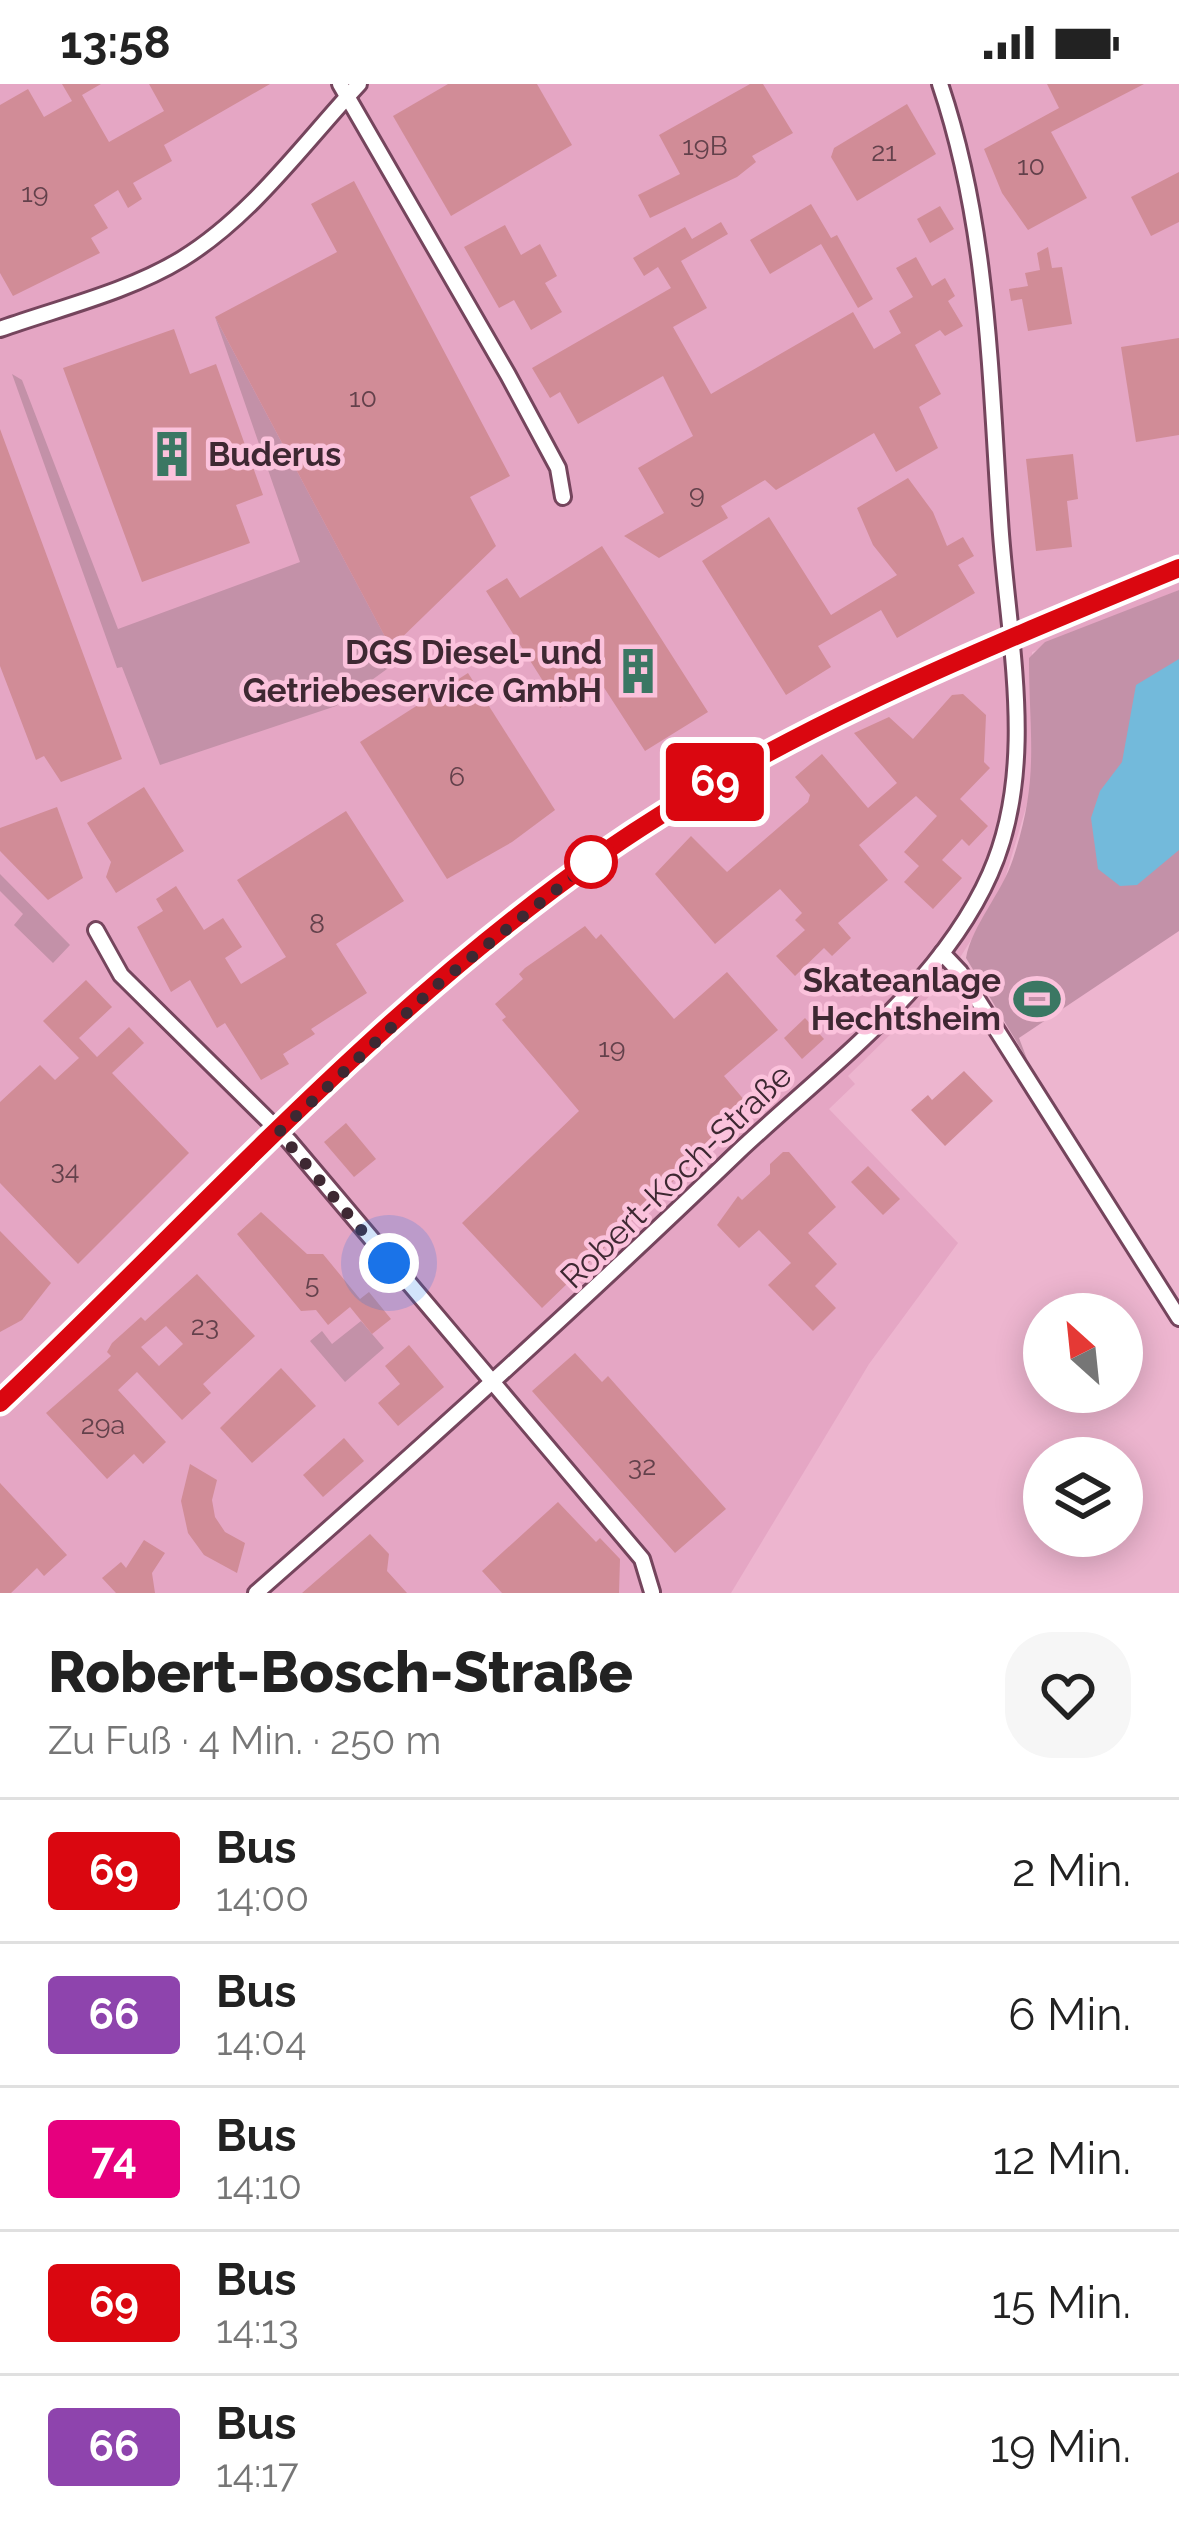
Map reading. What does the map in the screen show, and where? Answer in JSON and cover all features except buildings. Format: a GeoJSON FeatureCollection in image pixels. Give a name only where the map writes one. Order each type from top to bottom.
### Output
{"type":"FeatureCollection","features":[{"type":"Feature","properties":{"kind":"street"},"geometry":{"type":"LineString","coordinates":[[0,329],[156,272],[201,247],[241,212],[344,90],[358,84]]}},
{"type":"Feature","properties":{"kind":"street","name":"Robert-Koch-Straße"},"geometry":{"type":"LineString","coordinates":[[256,1593],[492,1384],[856,1042],[942,953],[988,880],[1010,812],[1017,750],[1011,639],[979,243],[940,84]]}},
{"type":"Feature","properties":{"kind":"street"},"geometry":{"type":"LineString","coordinates":[[344,90],[518,393],[558,468],[563,497]]}},
{"type":"Feature","properties":{"kind":"street"},"geometry":{"type":"LineString","coordinates":[[0,1402],[279,1132],[458,967],[620,842],[823,723],[1179,568]]}},
{"type":"Feature","properties":{"kind":"street"},"geometry":{"type":"LineString","coordinates":[[96,930],[122,975],[279,1132],[641,1559],[652,1592]]}},
{"type":"Feature","properties":{"kind":"street"},"geometry":{"type":"LineString","coordinates":[[942,953],[960,972],[1179,1318]]}},
{"type":"Feature","properties":{"kind":"shaded area"},"geometry":{"type":"Polygon","coordinates":[[[0,84],[1179,84],[1179,590],[1032,652],[1032,787],[1001,892],[946,980],[848,1076],[855,1084],[829,1109],[958,1243],[869,1364],[731,1593],[0,1593],[0,84]]]}},
{"type":"Feature","properties":{"kind":"shaded area"},"geometry":{"type":"Polygon","coordinates":[[[215,317],[398,661],[336,706],[160,765],[122,667],[117,668],[12,374],[22,380],[118,629],[300,562],[215,317]]]}},
{"type":"Feature","properties":{"kind":"shaded area"},"geometry":{"type":"Polygon","coordinates":[[[1179,590],[1179,931],[1019,1038],[1027,1059],[966,958],[974,933],[1008,872],[1027,804],[1029,658],[1045,642],[1179,590]]]}},
{"type":"Feature","properties":{"kind":"shaded area"},"geometry":{"type":"Polygon","coordinates":[[[0,874],[70,945],[53,963],[14,925],[23,914],[0,891],[0,874]]]}},
{"type":"Feature","properties":{"kind":"shaded area"},"geometry":{"type":"Polygon","coordinates":[[[361,1321],[384,1348],[345,1382],[310,1341],[322,1331],[332,1344],[361,1321]]]}},
{"type":"Feature","properties":{"kind":"water"},"geometry":{"type":"Polygon","coordinates":[[[1179,659],[1179,850],[1137,885],[1120,886],[1098,869],[1091,818],[1100,791],[1122,762],[1136,685],[1179,659]]]}},
{"type":"Feature","properties":{"kind":"bus line","name":"69"},"geometry":{"type":"LineString","coordinates":[[0,1403],[348,1065],[511,922],[590,862],[680,803],[823,723],[1179,568]]}},
{"type":"Feature","properties":{"kind":"place","name":"Buderus"},"geometry":{"type":"Point","coordinates":[172,454]}},
{"type":"Feature","properties":{"kind":"place","name":"DGS Diesel- und Getriebeservice GmbH"},"geometry":{"type":"Point","coordinates":[638,671]}},
{"type":"Feature","properties":{"kind":"place","name":"Skateanlage Hechtsheim"},"geometry":{"type":"Point","coordinates":[1037,999]}},
{"type":"Feature","properties":{"kind":"route"},"geometry":{"type":"LineString","coordinates":[[389,1263],[279,1132],[437,985],[591,862]]}}]}
